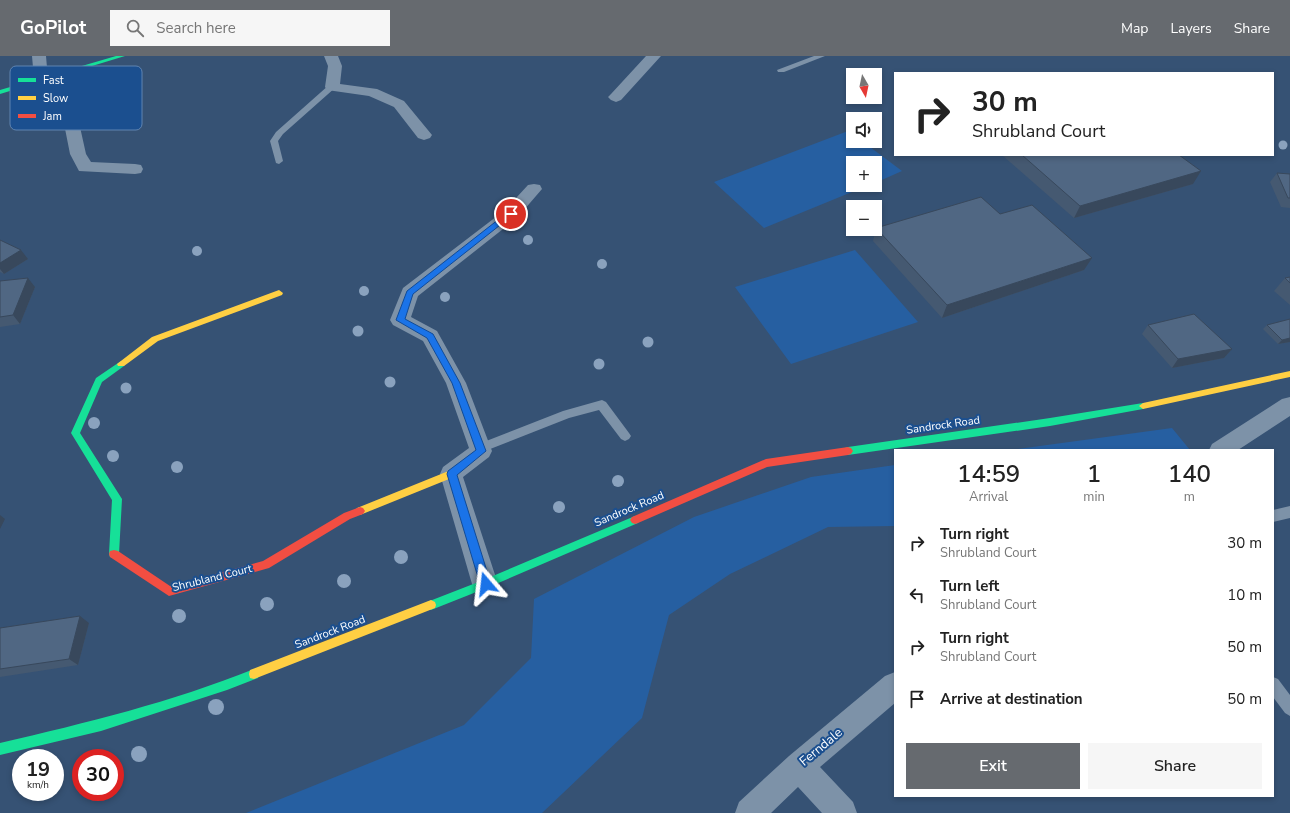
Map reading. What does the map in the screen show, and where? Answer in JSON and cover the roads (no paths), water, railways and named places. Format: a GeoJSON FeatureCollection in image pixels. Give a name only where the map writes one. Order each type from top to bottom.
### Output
{"type":"FeatureCollection","features":[{"type":"Feature","properties":{"kind":"street"},"geometry":{"type":"LineString","coordinates":[[39,56],[40,66]]}},
{"type":"Feature","properties":{"kind":"street"},"geometry":{"type":"LineString","coordinates":[[86,66],[122,56]]}},
{"type":"Feature","properties":{"kind":"street"},"geometry":{"type":"LineString","coordinates":[[331,56],[335,66],[332,87],[372,92],[399,104],[424,135]]}},
{"type":"Feature","properties":{"kind":"street"},"geometry":{"type":"LineString","coordinates":[[616,97],[654,56]]}},
{"type":"Feature","properties":{"kind":"street"},"geometry":{"type":"LineString","coordinates":[[0,92],[10,89]]}},
{"type":"Feature","properties":{"kind":"street"},"geometry":{"type":"LineString","coordinates":[[73,130],[78,154],[85,167],[135,169]]}},
{"type":"Feature","properties":{"kind":"street"},"geometry":{"type":"LineString","coordinates":[[480,448],[456,383],[430,336],[400,320],[410,293],[511,214],[534,189]]}},
{"type":"Feature","properties":{"kind":"street","name":"Shrubland Court"},"geometry":{"type":"LineString","coordinates":[[278,293],[155,339],[99,380],[75,433],[117,499],[113,553],[169,591],[265,565],[347,516],[451,474],[482,451],[480,448]]}},
{"type":"Feature","properties":{"kind":"street","name":"Sandrock Road"},"geometry":{"type":"LineString","coordinates":[[0,749],[101,725],[226,685],[486,584],[766,463],[1050,422],[1166,402],[1290,374]]}},
{"type":"Feature","properties":{"kind":"street"},"geometry":{"type":"LineString","coordinates":[[1222,449],[1290,405]]}},
{"type":"Feature","properties":{"kind":"street"},"geometry":{"type":"LineString","coordinates":[[451,474],[486,584]]}},
{"type":"Feature","properties":{"kind":"street","name":"Ferndale"},"geometry":{"type":"LineString","coordinates":[[750,813],[799,766],[894,686]]}},
{"type":"Feature","properties":{"kind":"street"},"geometry":{"type":"LineString","coordinates":[[799,766],[842,813]]}},
{"type":"Feature","properties":{"kind":"lane"},"geometry":{"type":"LineString","coordinates":[[781,70],[821,56]]}},
{"type":"Feature","properties":{"kind":"lane"},"geometry":{"type":"LineString","coordinates":[[279,161],[274,141],[280,132],[332,87]]}},
{"type":"Feature","properties":{"kind":"lane"},"geometry":{"type":"LineString","coordinates":[[480,448],[567,414],[602,405],[625,436]]}},
{"type":"Feature","properties":{"kind":"lane"},"geometry":{"type":"LineString","coordinates":[[1274,516],[1290,512]]}},
{"type":"Feature","properties":{"kind":"lane"},"geometry":{"type":"LineString","coordinates":[[1274,685],[1290,708]]}}]}
